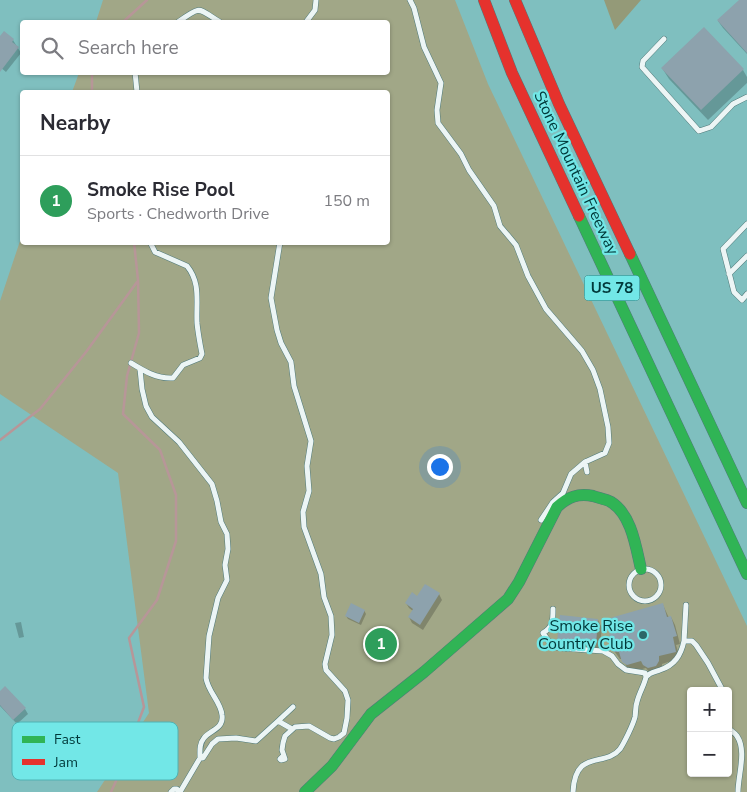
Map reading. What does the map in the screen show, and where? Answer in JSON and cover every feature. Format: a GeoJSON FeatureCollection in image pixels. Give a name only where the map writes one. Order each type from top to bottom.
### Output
{"type":"FeatureCollection","features":[{"type":"Feature","properties":{"kind":"main road","name":"Stone Mountain Freeway"},"geometry":{"type":"LineString","coordinates":[[484,0],[512,73],[747,574]]}},
{"type":"Feature","properties":{"kind":"main road","name":"Stone Mountain Freeway"},"geometry":{"type":"LineString","coordinates":[[515,0],[559,104],[747,504]]}},
{"type":"Feature","properties":{"kind":"main road"},"geometry":{"type":"LineString","coordinates":[[305,792],[332,766],[371,714],[424,672],[508,599],[519,582],[557,507],[564,500],[578,494],[592,496],[612,503],[620,510],[628,524],[641,569]]}},
{"type":"Feature","properties":{"kind":"lane"},"geometry":{"type":"LineString","coordinates":[[308,20],[315,10],[316,0]]}},
{"type":"Feature","properties":{"kind":"lane"},"geometry":{"type":"LineString","coordinates":[[410,0],[414,8],[424,47],[441,83],[437,110],[438,123],[461,154],[469,170],[494,206],[500,226],[516,245],[528,276],[546,310],[587,357],[598,382],[608,427],[609,443],[605,453],[585,462],[571,474],[563,493],[553,502],[541,520]]}},
{"type":"Feature","properties":{"kind":"lane"},"geometry":{"type":"LineString","coordinates":[[181,20],[198,10],[208,13],[217,20]]}},
{"type":"Feature","properties":{"kind":"lane"},"geometry":{"type":"LineString","coordinates":[[664,39],[643,60],[642,67],[699,131],[711,127],[733,104],[747,97]]}},
{"type":"Feature","properties":{"kind":"lane"},"geometry":{"type":"LineString","coordinates":[[135,75],[137,90]]}},
{"type":"Feature","properties":{"kind":"lane"},"geometry":{"type":"LineString","coordinates":[[747,224],[723,249],[734,292],[742,300],[747,294]]}},
{"type":"Feature","properties":{"kind":"lane"},"geometry":{"type":"LineString","coordinates":[[131,363],[161,378],[173,378],[183,365],[200,358],[202,354],[198,325],[198,297],[190,270],[187,266],[155,252],[152,245]]}},
{"type":"Feature","properties":{"kind":"lane"},"geometry":{"type":"LineString","coordinates":[[279,245],[270,298],[281,343],[291,362],[294,386],[311,441],[307,466],[309,491],[303,512],[304,527],[321,574],[324,597],[331,616],[332,636],[325,664],[326,670],[345,691],[348,700],[344,733],[334,739],[309,726],[302,725],[292,729],[285,736],[282,750],[285,759],[281,760],[280,759],[283,756],[284,758],[283,760],[282,758]]}},
{"type":"Feature","properties":{"kind":"lane"},"geometry":{"type":"LineString","coordinates":[[729,274],[747,256]]}},
{"type":"Feature","properties":{"kind":"lane"},"geometry":{"type":"LineString","coordinates":[[140,369],[146,406],[152,417],[179,442],[212,484],[219,516],[227,534],[228,542],[225,565],[227,580],[216,606],[208,645],[206,678],[222,716],[220,726],[203,739],[200,746],[200,758]]}},
{"type":"Feature","properties":{"kind":"lane"},"geometry":{"type":"LineString","coordinates":[[585,462],[587,472]]}},
{"type":"Feature","properties":{"kind":"lane"},"geometry":{"type":"LineString","coordinates":[[641,569],[650,570],[660,580],[658,594],[652,600],[639,600],[632,596],[629,590],[630,578],[636,571],[641,569]]}},
{"type":"Feature","properties":{"kind":"lane"},"geometry":{"type":"LineString","coordinates":[[573,792],[576,773],[583,765],[595,759],[611,756],[620,750],[634,718],[637,702],[646,676],[663,670],[679,656],[684,641],[686,605]]}},
{"type":"Feature","properties":{"kind":"lane"},"geometry":{"type":"LineString","coordinates":[[553,609],[553,624],[551,628],[543,633],[552,646],[603,651],[612,656],[626,670],[645,673],[646,676]]}},
{"type":"Feature","properties":{"kind":"lane"},"geometry":{"type":"LineString","coordinates":[[684,641],[692,642],[696,645],[721,687]]}},
{"type":"Feature","properties":{"kind":"lane"},"geometry":{"type":"LineString","coordinates":[[175,792],[181,787],[200,758],[203,758],[212,744],[218,739],[236,738],[256,741],[293,707]]}},
{"type":"Feature","properties":{"kind":"lane"},"geometry":{"type":"LineString","coordinates":[[278,721],[292,729]]}},
{"type":"Feature","properties":{"kind":"lane"},"geometry":{"type":"LineString","coordinates":[[732,731],[738,736],[741,745],[742,758],[738,792]]}},
{"type":"Feature","properties":{"kind":"green space","name":"Smoke Rise Country Club"},"geometry":{"type":"Polygon","coordinates":[[[103,0],[455,0],[488,84],[747,626],[747,792],[97,792],[105,780],[178,780],[178,722],[143,722],[149,713],[118,473],[0,394],[0,301],[20,241],[20,245],[390,245],[390,90],[73,90],[78,75],[390,75],[390,20],[97,20],[103,0]]]}},
{"type":"Feature","properties":{"kind":"green space"},"geometry":{"type":"Polygon","coordinates":[[[604,0],[641,0],[615,30],[604,0]]]}},
{"type":"Feature","properties":{"kind":"shaded area"},"geometry":{"type":"Polygon","coordinates":[[[371,628],[399,639],[389,660],[384,658],[376,660],[363,648],[371,628]]]}},
{"type":"Feature","properties":{"kind":"building"},"geometry":{"type":"Polygon","coordinates":[[[739,0],[747,0],[747,53],[717,20],[739,0]]]}},
{"type":"Feature","properties":{"kind":"building"},"geometry":{"type":"Polygon","coordinates":[[[704,27],[744,69],[701,110],[661,68],[704,27]]]}},
{"type":"Feature","properties":{"kind":"building"},"geometry":{"type":"Polygon","coordinates":[[[4,31],[14,39],[12,42],[19,47],[0,72],[0,36],[4,31]]]}},
{"type":"Feature","properties":{"kind":"building"},"geometry":{"type":"Polygon","coordinates":[[[425,584],[440,593],[420,625],[408,617],[413,609],[405,603],[412,592],[417,596],[425,584]]]}},
{"type":"Feature","properties":{"kind":"building"},"geometry":{"type":"Polygon","coordinates":[[[351,603],[365,610],[359,623],[345,616],[351,603]]]}},
{"type":"Feature","properties":{"kind":"building","name":"Smoke Rise Country Club"},"geometry":{"type":"Polygon","coordinates":[[[663,603],[667,617],[671,616],[677,636],[673,637],[676,652],[659,656],[656,666],[648,668],[641,661],[627,665],[622,662],[619,652],[614,652],[609,634],[614,632],[610,618],[663,603]]]}},
{"type":"Feature","properties":{"kind":"building"},"geometry":{"type":"Polygon","coordinates":[[[560,615],[598,619],[596,645],[557,642],[560,615]]]}},
{"type":"Feature","properties":{"kind":"building"},"geometry":{"type":"Polygon","coordinates":[[[5,686],[26,708],[13,720],[0,705],[0,691],[5,686]]]}},
{"type":"Feature","properties":{"kind":"waterway"},"geometry":{"type":"LineString","coordinates":[[125,20],[147,0]]}},
{"type":"Feature","properties":{"kind":"waterway"},"geometry":{"type":"LineString","coordinates":[[92,75],[92,90]]}},
{"type":"Feature","properties":{"kind":"waterway"},"geometry":{"type":"LineString","coordinates":[[134,245],[138,280],[139,333],[127,376],[123,414],[160,450],[176,495],[176,541],[157,600],[129,638],[144,707],[138,722]]}},
{"type":"Feature","properties":{"kind":"waterway"},"geometry":{"type":"LineString","coordinates":[[0,440],[40,409],[86,352],[137,282]]}},
{"type":"Feature","properties":{"kind":"waterway"},"geometry":{"type":"LineString","coordinates":[[111,792],[116,780]]}},
{"type":"Feature","properties":{"kind":"traffic: fast"},"geometry":{"type":"LineString","coordinates":[[579,216],[747,574]]}},
{"type":"Feature","properties":{"kind":"traffic: fast"},"geometry":{"type":"LineString","coordinates":[[630,254],[747,503]]}},
{"type":"Feature","properties":{"kind":"traffic: fast"},"geometry":{"type":"LineString","coordinates":[[305,792],[332,766],[371,714],[424,672],[508,599],[519,582],[557,507],[565,501],[574,497],[588,495],[609,501],[618,508],[624,515],[632,532],[641,569]]}},
{"type":"Feature","properties":{"kind":"traffic: jam"},"geometry":{"type":"LineString","coordinates":[[484,0],[512,73],[579,216]]}},
{"type":"Feature","properties":{"kind":"traffic: jam"},"geometry":{"type":"LineString","coordinates":[[515,0],[559,104],[630,254]]}},
{"type":"Feature","properties":{"kind":"place","name":"Smoke Rise Country Club"},"geometry":{"type":"Point","coordinates":[643,635]}},
{"type":"Feature","properties":{"kind":"place","name":"Smoke Rise Pool"},"geometry":{"type":"Point","coordinates":[381,644]}}]}
